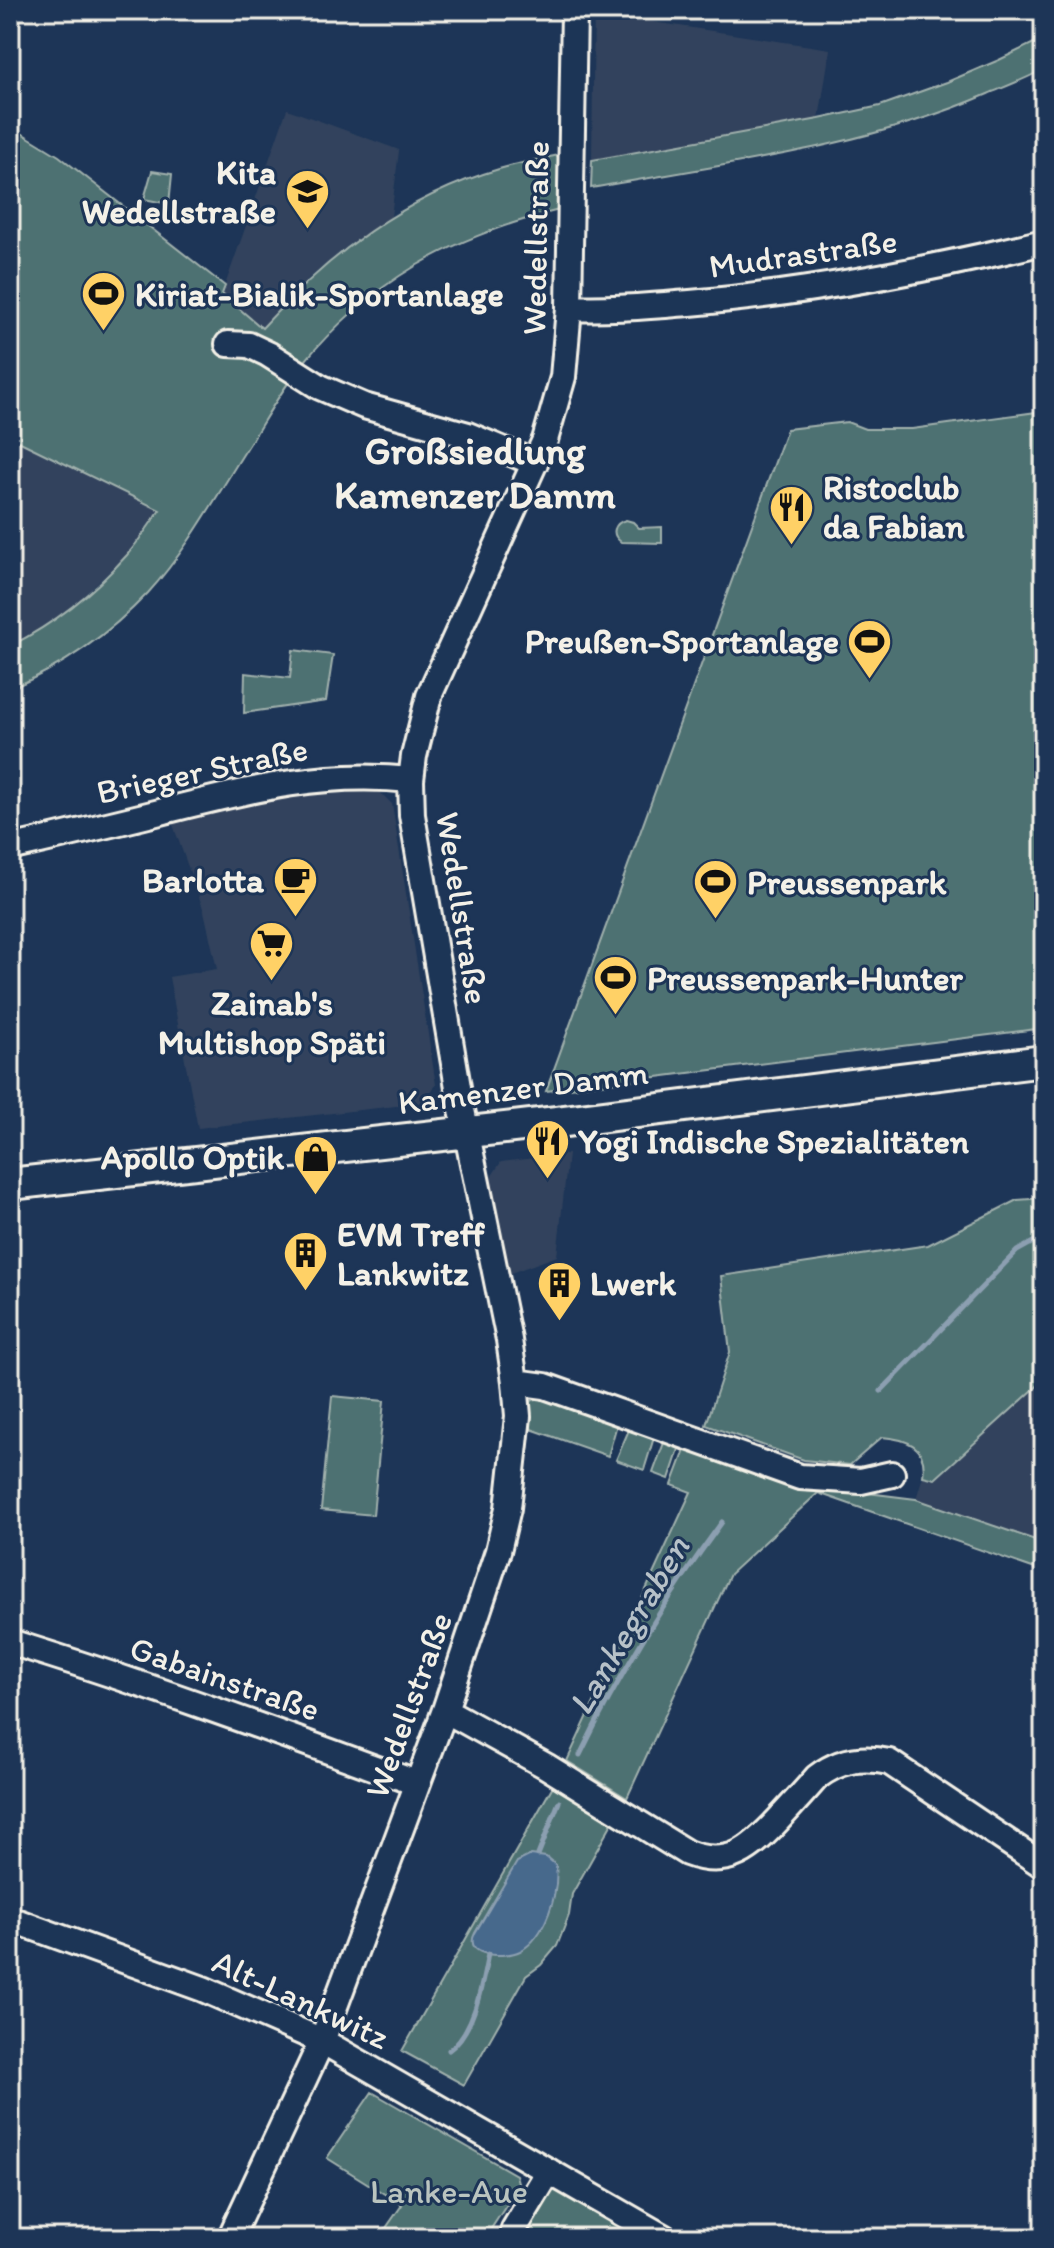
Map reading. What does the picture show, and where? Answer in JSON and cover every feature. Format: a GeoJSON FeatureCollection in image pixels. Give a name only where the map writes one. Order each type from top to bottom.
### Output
{"type":"FeatureCollection","features":[{"type":"Feature","properties":{"kind":"main road","name":"Kamenzer Damm"},"geometry":{"type":"LineString","coordinates":[[10,1184],[466,1133],[1044,1061]]}},
{"type":"Feature","properties":{"kind":"street","name":"Wedellstraße"},"geometry":{"type":"LineString","coordinates":[[230,2238],[322,2041],[445,1710],[498,1551],[508,1508],[517,1428],[515,1382],[466,1133],[413,828],[411,780],[419,730],[429,696],[545,440],[563,377],[569,308],[574,10]]}},
{"type":"Feature","properties":{"kind":"street","name":"Mudrastraße"},"geometry":{"type":"LineString","coordinates":[[569,308],[659,305],[782,294],[930,269],[1044,242]]}},
{"type":"Feature","properties":{"kind":"street"},"geometry":{"type":"LineString","coordinates":[[228,344],[249,345],[320,387],[364,406],[458,432],[535,463]]}},
{"type":"Feature","properties":{"kind":"street","name":"Brieger Straße"},"geometry":{"type":"LineString","coordinates":[[10,848],[293,781],[346,777],[411,780]]}},
{"type":"Feature","properties":{"kind":"street"},"geometry":{"type":"LineString","coordinates":[[515,1382],[545,1386],[800,1477],[861,1481],[892,1474]]}},
{"type":"Feature","properties":{"kind":"street","name":"Gabainstraße"},"geometry":{"type":"LineString","coordinates":[[10,1642],[92,1667],[416,1783]]}},
{"type":"Feature","properties":{"kind":"street"},"geometry":{"type":"LineString","coordinates":[[445,1710],[698,1857],[722,1859],[744,1851],[762,1837],[826,1770],[853,1760],[875,1759],[889,1762],[1044,1866]]}},
{"type":"Feature","properties":{"kind":"street","name":"Alt-Lankwitz"},"geometry":{"type":"LineString","coordinates":[[10,1919],[203,1989],[322,2041],[665,2238]]}},
{"type":"Feature","properties":{"kind":"street"},"geometry":{"type":"LineString","coordinates":[[511,2238],[549,2171]]}},
{"type":"Feature","properties":{"kind":"shaded area"},"geometry":{"type":"Polygon","coordinates":[[[594,10],[640,10],[640,20],[830,49],[819,119],[592,160],[594,10]]]}},
{"type":"Feature","properties":{"kind":"shaded area","name":"Kita Wedellstraße"},"geometry":{"type":"Polygon","coordinates":[[[287,109],[399,150],[391,217],[349,245],[308,279],[262,328],[222,294],[287,109]]]}},
{"type":"Feature","properties":{"kind":"shaded area"},"geometry":{"type":"Polygon","coordinates":[[[10,437],[160,509],[128,554],[71,608],[31,636],[10,646],[10,437]]]}},
{"type":"Feature","properties":{"kind":"shaded area"},"geometry":{"type":"Polygon","coordinates":[[[344,790],[378,790],[392,804],[436,1085],[423,1103],[198,1128],[169,977],[217,969],[204,911],[172,822],[274,798],[344,790]]]}},
{"type":"Feature","properties":{"kind":"shaded area"},"geometry":{"type":"Polygon","coordinates":[[[568,1154],[557,1256],[508,1274],[489,1180],[501,1162],[568,1154]]]}},
{"type":"Feature","properties":{"kind":"shaded area"},"geometry":{"type":"Polygon","coordinates":[[[1044,1380],[1044,1543],[916,1499],[923,1476],[935,1479],[1044,1380]]]}},
{"type":"Feature","properties":{"kind":"shaded area"},"geometry":{"type":"Polygon","coordinates":[[[531,1855],[546,1857],[556,1865],[553,1901],[544,1925],[520,1951],[505,1955],[480,1952],[473,1941],[475,1933],[517,1862],[531,1855]]]}},
{"type":"Feature","properties":{"kind":"green space"},"geometry":{"type":"Polygon","coordinates":[[[1044,38],[1044,69],[941,113],[793,152],[591,188],[592,160],[880,106],[947,82],[1044,38]]]}},
{"type":"Feature","properties":{"kind":"green space"},"geometry":{"type":"Polygon","coordinates":[[[10,126],[59,156],[225,286],[222,294],[262,328],[341,253],[400,212],[464,181],[506,167],[559,155],[559,210],[483,234],[448,249],[385,286],[355,310],[300,367],[188,541],[148,593],[84,648],[10,689],[10,646],[58,617],[101,582],[131,550],[160,510],[10,437],[10,126]]]}},
{"type":"Feature","properties":{"kind":"green space"},"geometry":{"type":"Polygon","coordinates":[[[152,171],[172,174],[169,204],[144,199],[152,171]]]}},
{"type":"Feature","properties":{"kind":"green space","name":"Preußen-Sportanlage"},"geometry":{"type":"Polygon","coordinates":[[[1044,411],[1044,1028],[546,1091],[787,429],[847,422],[865,429],[912,429],[1044,411]]]}},
{"type":"Feature","properties":{"kind":"green space"},"geometry":{"type":"Polygon","coordinates":[[[626,520],[639,528],[662,527],[662,543],[621,542],[615,536],[615,529],[626,520]]]}},
{"type":"Feature","properties":{"kind":"green space"},"geometry":{"type":"Polygon","coordinates":[[[293,650],[333,655],[326,701],[244,713],[245,673],[290,678],[293,650]]]}},
{"type":"Feature","properties":{"kind":"green space"},"geometry":{"type":"Polygon","coordinates":[[[1044,1198],[1044,1380],[935,1479],[923,1476],[924,1466],[919,1451],[899,1440],[882,1437],[850,1465],[804,1460],[706,1425],[730,1352],[721,1276],[928,1245],[1017,1200],[1044,1198]]]}},
{"type":"Feature","properties":{"kind":"green space"},"geometry":{"type":"Polygon","coordinates":[[[332,1396],[384,1401],[373,1515],[321,1510],[332,1396]]]}},
{"type":"Feature","properties":{"kind":"green space"},"geometry":{"type":"Polygon","coordinates":[[[543,1396],[618,1421],[608,1456],[531,1429],[531,1401],[543,1396]]]}},
{"type":"Feature","properties":{"kind":"green space"},"geometry":{"type":"Polygon","coordinates":[[[631,1425],[655,1434],[644,1470],[616,1460],[631,1425]]]}},
{"type":"Feature","properties":{"kind":"green space"},"geometry":{"type":"Polygon","coordinates":[[[666,1437],[681,1443],[669,1479],[653,1473],[666,1437]]]}},
{"type":"Feature","properties":{"kind":"green space"},"geometry":{"type":"Polygon","coordinates":[[[687,1445],[795,1484],[916,1499],[1044,1543],[1044,1572],[818,1493],[730,1574],[627,1798],[567,1761],[691,1492],[672,1485],[687,1445]]]}},
{"type":"Feature","properties":{"kind":"green space"},"geometry":{"type":"Polygon","coordinates":[[[554,1784],[612,1823],[572,1894],[569,1915],[557,1946],[541,1965],[526,1976],[464,2085],[402,2051],[554,1784]]]}},
{"type":"Feature","properties":{"kind":"green space","name":"Lanke-Aue"},"geometry":{"type":"Polygon","coordinates":[[[372,2092],[516,2175],[519,2186],[485,2238],[379,2238],[402,2205],[327,2158],[372,2092]]]}},
{"type":"Feature","properties":{"kind":"green space"},"geometry":{"type":"Polygon","coordinates":[[[552,2185],[646,2238],[530,2238],[529,2222],[552,2185]]]}},
{"type":"Feature","properties":{"kind":"waterway"},"geometry":{"type":"LineString","coordinates":[[881,1391],[1017,1251],[1035,1241],[1044,1241]]}},
{"type":"Feature","properties":{"kind":"waterway","name":"Lankegraben"},"geometry":{"type":"LineString","coordinates":[[580,1755],[645,1636],[722,1522]]}},
{"type":"Feature","properties":{"kind":"waterway","name":"Lankegraben"},"geometry":{"type":"LineString","coordinates":[[538,1855],[559,1802]]}},
{"type":"Feature","properties":{"kind":"waterway","name":"Lankegraben"},"geometry":{"type":"LineString","coordinates":[[449,2050],[458,2042],[471,2019],[488,1954]]}},
{"type":"Feature","properties":{"kind":"place","name":"Kita Wedellstraße"},"geometry":{"type":"Point","coordinates":[307,231]}},
{"type":"Feature","properties":{"kind":"place","name":"Kiriat-Bialik-Sportanlage"},"geometry":{"type":"Point","coordinates":[104,333]}},
{"type":"Feature","properties":{"kind":"place","name":"Ristoclub da Fabian"},"geometry":{"type":"Point","coordinates":[792,546]}},
{"type":"Feature","properties":{"kind":"place","name":"Preußen-Sportanlage"},"geometry":{"type":"Point","coordinates":[870,680]}},
{"type":"Feature","properties":{"kind":"place","name":"Barlotta"},"geometry":{"type":"Point","coordinates":[295,919]}},
{"type":"Feature","properties":{"kind":"place","name":"Preussenpark"},"geometry":{"type":"Point","coordinates":[716,921]}},
{"type":"Feature","properties":{"kind":"place","name":"Zainab's Multishop Späti"},"geometry":{"type":"Point","coordinates":[272,982]}},
{"type":"Feature","properties":{"kind":"place","name":"Preussenpark-Hunter"},"geometry":{"type":"Point","coordinates":[616,1017]}},
{"type":"Feature","properties":{"kind":"place","name":"Yogi Indische Spezialitäten"},"geometry":{"type":"Point","coordinates":[547,1180]}},
{"type":"Feature","properties":{"kind":"place","name":"Apollo Optik"},"geometry":{"type":"Point","coordinates":[315,1196]}},
{"type":"Feature","properties":{"kind":"place","name":"EVM Treff Lankwitz"},"geometry":{"type":"Point","coordinates":[306,1293]}},
{"type":"Feature","properties":{"kind":"place","name":"Lwerk"},"geometry":{"type":"Point","coordinates":[559,1322]}},
{"type":"Feature","properties":{"kind":"district","name":"Großsiedlung Kamenzer Damm"},"geometry":{"type":"Point","coordinates":[475,473]}}]}
